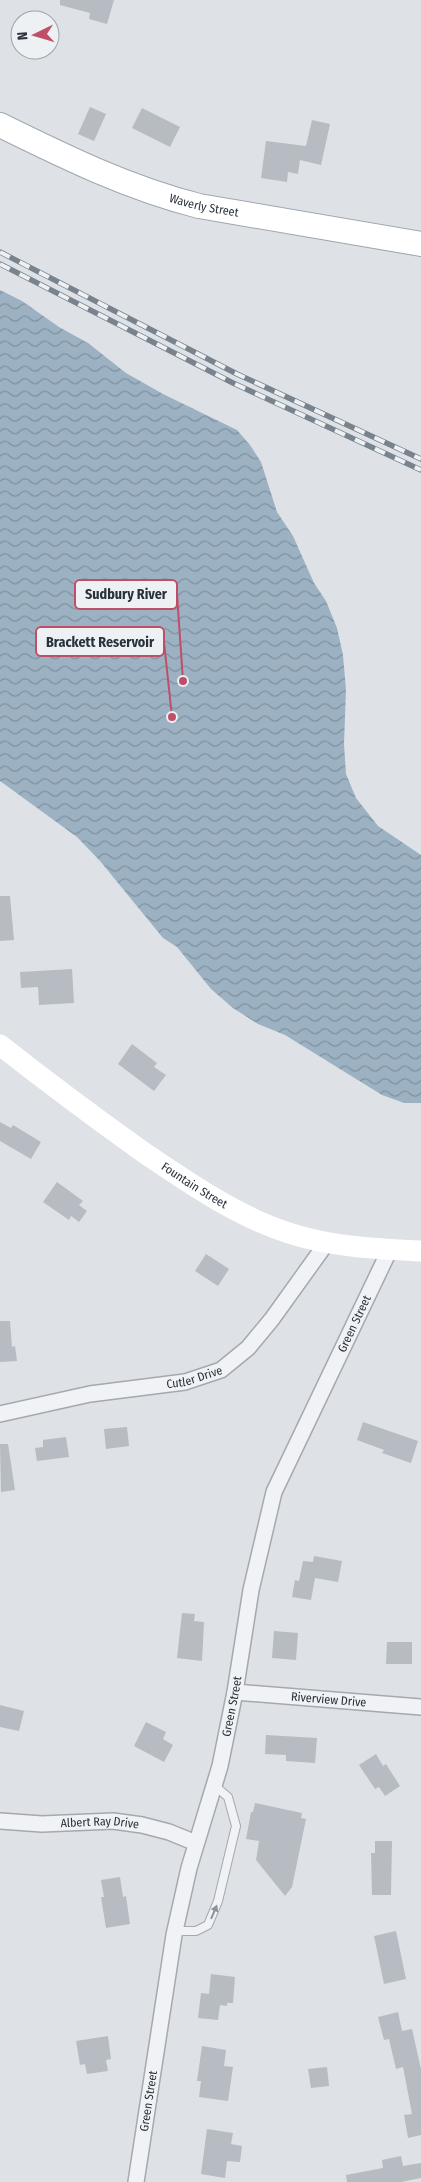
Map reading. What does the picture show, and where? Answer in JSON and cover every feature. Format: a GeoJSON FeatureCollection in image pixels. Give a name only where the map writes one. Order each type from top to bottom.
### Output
{"type":"FeatureCollection","features":[{"type":"Feature","properties":{"kind":"main road","name":"Waverly Street"},"geometry":{"type":"LineString","coordinates":[[0,126],[95,171],[144,191],[206,207],[421,244]]}},
{"type":"Feature","properties":{"kind":"street","name":"Fountain Street"},"geometry":{"type":"LineString","coordinates":[[0,1045],[74,1103],[204,1192],[252,1219],[290,1234],[328,1241],[421,1251]]}},
{"type":"Feature","properties":{"kind":"street","name":"Cutler Drive"},"geometry":{"type":"LineString","coordinates":[[0,1414],[90,1394],[185,1382],[222,1370],[248,1348],[328,1241]]}},
{"type":"Feature","properties":{"kind":"street","name":"Green Street"},"geometry":{"type":"LineString","coordinates":[[136,2182],[175,1932],[196,1844],[215,1786],[236,1692],[252,1590],[274,1492],[390,1249]]}},
{"type":"Feature","properties":{"kind":"street","name":"Riverview Drive"},"geometry":{"type":"LineString","coordinates":[[236,1692],[421,1707]]}},
{"type":"Feature","properties":{"kind":"street","name":"Albert Ray Drive"},"geometry":{"type":"LineString","coordinates":[[0,1821],[42,1824],[112,1822],[142,1825],[169,1832],[196,1844]]}},
{"type":"Feature","properties":{"kind":"lane"},"geometry":{"type":"LineString","coordinates":[[175,1932],[196,1931],[208,1925],[225,1877],[236,1826],[228,1797],[215,1786]]}},
{"type":"Feature","properties":{"kind":"water"},"geometry":{"type":"Polygon","coordinates":[[[0,290],[22,301],[59,327],[88,343],[126,373],[163,394],[237,430],[261,462],[277,512],[293,536],[314,583],[326,601],[337,628],[343,655],[346,690],[344,744],[346,774],[356,798],[378,826],[421,855],[421,1103],[404,1103],[382,1095],[285,1035],[258,1024],[233,1008],[211,989],[177,947],[163,938],[100,861],[77,837],[0,781],[0,290]]]}},
{"type":"Feature","properties":{"kind":"building"},"geometry":{"type":"Polygon","coordinates":[[[60,0],[114,0],[107,24],[89,19],[90,13],[60,5],[60,0]]]}},
{"type":"Feature","properties":{"kind":"building"},"geometry":{"type":"Polygon","coordinates":[[[90,107],[106,114],[94,141],[78,134],[90,107]]]}},
{"type":"Feature","properties":{"kind":"building"},"geometry":{"type":"Polygon","coordinates":[[[142,108],[180,127],[170,147],[132,128],[142,108]]]}},
{"type":"Feature","properties":{"kind":"building"},"geometry":{"type":"Polygon","coordinates":[[[312,120],[330,124],[321,165],[300,160],[298,174],[288,172],[287,182],[261,178],[266,141],[306,146],[312,120]]]}},
{"type":"Feature","properties":{"kind":"building"},"geometry":{"type":"Polygon","coordinates":[[[0,896],[10,896],[14,940],[0,941],[0,896]]]}},
{"type":"Feature","properties":{"kind":"building"},"geometry":{"type":"Polygon","coordinates":[[[72,969],[74,1003],[39,1005],[38,987],[21,988],[20,972],[72,969]]]}},
{"type":"Feature","properties":{"kind":"building"},"geometry":{"type":"Polygon","coordinates":[[[132,1044],[157,1063],[154,1067],[166,1075],[154,1091],[118,1064],[132,1044]]]}},
{"type":"Feature","properties":{"kind":"building"},"geometry":{"type":"Polygon","coordinates":[[[0,1122],[11,1128],[13,1125],[41,1142],[31,1159],[0,1141],[0,1122]]]}},
{"type":"Feature","properties":{"kind":"building"},"geometry":{"type":"Polygon","coordinates":[[[57,1182],[83,1201],[79,1205],[87,1211],[79,1222],[71,1216],[69,1220],[43,1202],[57,1182]]]}},
{"type":"Feature","properties":{"kind":"building"},"geometry":{"type":"Polygon","coordinates":[[[206,1254],[229,1269],[218,1286],[195,1271],[206,1254]]]}},
{"type":"Feature","properties":{"kind":"building"},"geometry":{"type":"Polygon","coordinates":[[[0,1321],[10,1321],[12,1347],[15,1346],[17,1361],[0,1362],[0,1321]]]}},
{"type":"Feature","properties":{"kind":"building"},"geometry":{"type":"Polygon","coordinates":[[[363,1422],[418,1441],[411,1463],[382,1453],[384,1450],[357,1440],[363,1422]]]}},
{"type":"Feature","properties":{"kind":"building"},"geometry":{"type":"Polygon","coordinates":[[[127,1427],[129,1446],[106,1449],[104,1429],[127,1427]]]}},
{"type":"Feature","properties":{"kind":"building"},"geometry":{"type":"Polygon","coordinates":[[[66,1437],[69,1457],[37,1461],[35,1448],[43,1447],[43,1440],[66,1437]]]}},
{"type":"Feature","properties":{"kind":"building"},"geometry":{"type":"Polygon","coordinates":[[[0,1444],[8,1444],[15,1490],[1,1492],[0,1444]]]}},
{"type":"Feature","properties":{"kind":"building"},"geometry":{"type":"Polygon","coordinates":[[[314,1556],[342,1561],[338,1582],[315,1578],[311,1600],[292,1597],[295,1580],[299,1581],[303,1561],[313,1562],[314,1556]]]}},
{"type":"Feature","properties":{"kind":"building"},"geometry":{"type":"Polygon","coordinates":[[[182,1613],[195,1614],[194,1621],[204,1622],[202,1661],[177,1658],[182,1613]]]}},
{"type":"Feature","properties":{"kind":"building"},"geometry":{"type":"Polygon","coordinates":[[[274,1631],[298,1633],[296,1660],[272,1658],[274,1631]]]}},
{"type":"Feature","properties":{"kind":"building"},"geometry":{"type":"Polygon","coordinates":[[[387,1642],[412,1642],[412,1664],[386,1664],[387,1642]]]}},
{"type":"Feature","properties":{"kind":"building"},"geometry":{"type":"Polygon","coordinates":[[[0,1705],[24,1711],[19,1731],[0,1727],[0,1705]]]}},
{"type":"Feature","properties":{"kind":"building"},"geometry":{"type":"Polygon","coordinates":[[[146,1722],[166,1732],[163,1739],[173,1745],[164,1762],[134,1746],[146,1722]]]}},
{"type":"Feature","properties":{"kind":"building"},"geometry":{"type":"Polygon","coordinates":[[[266,1735],[317,1738],[315,1763],[286,1761],[286,1755],[265,1754],[266,1735]]]}},
{"type":"Feature","properties":{"kind":"building"},"geometry":{"type":"Polygon","coordinates":[[[376,1754],[383,1766],[386,1764],[400,1786],[385,1796],[379,1787],[375,1789],[359,1765],[376,1754]]]}},
{"type":"Feature","properties":{"kind":"building"},"geometry":{"type":"Polygon","coordinates":[[[255,1803],[302,1813],[301,1818],[306,1819],[292,1887],[285,1896],[256,1860],[259,1841],[246,1839],[251,1812],[253,1812],[255,1803]]]}},
{"type":"Feature","properties":{"kind":"building"},"geometry":{"type":"Polygon","coordinates":[[[375,1841],[392,1841],[391,1895],[372,1895],[371,1853],[375,1853],[375,1841]]]}},
{"type":"Feature","properties":{"kind":"building"},"geometry":{"type":"Polygon","coordinates":[[[120,1877],[123,1897],[126,1896],[130,1924],[106,1928],[101,1897],[104,1897],[101,1880],[120,1877]]]}},
{"type":"Feature","properties":{"kind":"building"},"geometry":{"type":"Polygon","coordinates":[[[396,1931],[406,1979],[384,1984],[374,1936],[396,1931]]]}},
{"type":"Feature","properties":{"kind":"building"},"geometry":{"type":"Polygon","coordinates":[[[211,1974],[235,1977],[233,2003],[227,2003],[227,2006],[220,2005],[218,2020],[198,2018],[201,1993],[209,1994],[211,1974]]]}},
{"type":"Feature","properties":{"kind":"building"},"geometry":{"type":"Polygon","coordinates":[[[398,2012],[402,2031],[412,2029],[421,2069],[421,2135],[408,2138],[404,2115],[412,2114],[403,2067],[396,2069],[389,2039],[384,2040],[378,2017],[398,2012]]]}},
{"type":"Feature","properties":{"kind":"building"},"geometry":{"type":"Polygon","coordinates":[[[108,2036],[111,2059],[106,2060],[108,2071],[87,2074],[85,2064],[80,2065],[76,2041],[108,2036]]]}},
{"type":"Feature","properties":{"kind":"building"},"geometry":{"type":"Polygon","coordinates":[[[202,2046],[226,2050],[224,2066],[233,2067],[228,2101],[199,2097],[201,2081],[197,2081],[202,2046]]]}},
{"type":"Feature","properties":{"kind":"building"},"geometry":{"type":"Polygon","coordinates":[[[327,2067],[329,2086],[311,2088],[308,2069],[327,2067]]]}},
{"type":"Feature","properties":{"kind":"building"},"geometry":{"type":"Polygon","coordinates":[[[207,2129],[233,2133],[231,2144],[242,2146],[240,2162],[227,2161],[225,2178],[201,2174],[207,2129]]]}},
{"type":"Feature","properties":{"kind":"building"},"geometry":{"type":"Polygon","coordinates":[[[401,2156],[403,2166],[421,2163],[421,2178],[401,2182],[347,2182],[346,2175],[383,2168],[382,2160],[401,2156]]]}},
{"type":"Feature","properties":{"kind":"railway"},"geometry":{"type":"LineString","coordinates":[[0,252],[237,374],[421,459]]}},
{"type":"Feature","properties":{"kind":"railway"},"geometry":{"type":"LineString","coordinates":[[0,264],[233,383],[421,470]]}},
{"type":"Feature","properties":{"kind":"place","name":"Sudbury River"},"geometry":{"type":"Point","coordinates":[183,681]}},
{"type":"Feature","properties":{"kind":"place","name":"Brackett Reservoir"},"geometry":{"type":"Point","coordinates":[172,717]}}]}
